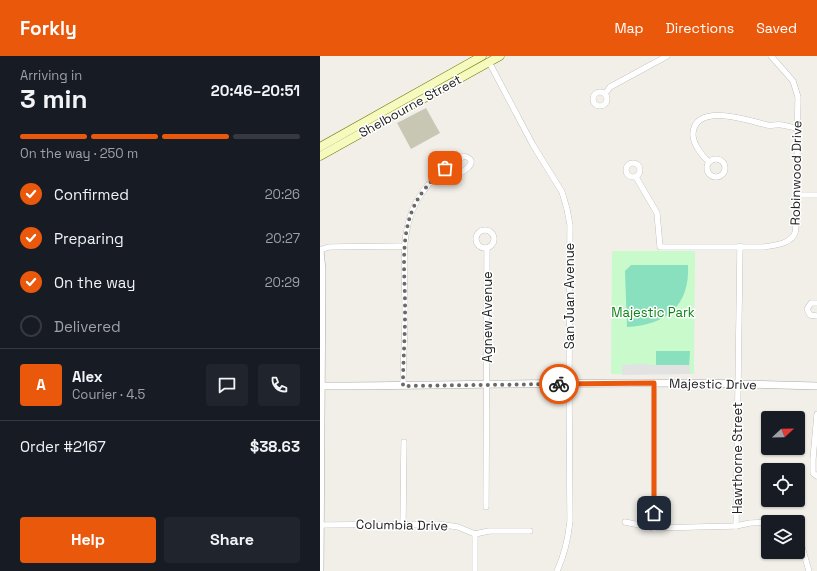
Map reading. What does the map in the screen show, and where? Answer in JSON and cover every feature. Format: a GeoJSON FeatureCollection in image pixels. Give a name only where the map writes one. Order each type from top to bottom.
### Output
{"type":"FeatureCollection","features":[{"type":"Feature","properties":{"kind":"main road","name":"Shelbourne Street"},"geometry":{"type":"LineString","coordinates":[[320,147],[485,58],[500,56]]}},
{"type":"Feature","properties":{"kind":"main road","name":"Shelbourne Street"},"geometry":{"type":"LineString","coordinates":[[320,156],[485,58]]}},
{"type":"Feature","properties":{"kind":"street"},"geometry":{"type":"LineString","coordinates":[[605,94],[610,87],[666,56]]}},
{"type":"Feature","properties":{"kind":"street","name":"Robinwood Drive"},"geometry":{"type":"LineString","coordinates":[[636,176],[656,213],[660,247],[764,247],[779,244],[790,239],[795,233],[798,97],[789,75],[771,56]]}},
{"type":"Feature","properties":{"kind":"street","name":"San Juan Avenue"},"geometry":{"type":"LineString","coordinates":[[485,58],[533,145],[562,192],[570,225],[570,521],[564,556],[557,571]]}},
{"type":"Feature","properties":{"kind":"street"},"geometry":{"type":"LineString","coordinates":[[709,162],[703,157],[694,140],[693,133],[695,126],[704,118],[723,115],[770,125],[782,125],[798,128]]}},
{"type":"Feature","properties":{"kind":"street"},"geometry":{"type":"LineString","coordinates":[[403,386],[405,317],[404,247],[408,222],[413,207],[419,197],[434,178],[444,173],[446,166],[461,157],[467,157],[470,161],[471,164],[468,169],[453,177],[448,177],[444,173]]}},
{"type":"Feature","properties":{"kind":"street"},"geometry":{"type":"LineString","coordinates":[[797,195],[817,195]]}},
{"type":"Feature","properties":{"kind":"street"},"geometry":{"type":"LineString","coordinates":[[320,571],[322,270],[320,250],[329,246],[404,247]]}},
{"type":"Feature","properties":{"kind":"street","name":"Hawthorne Street"},"geometry":{"type":"LineString","coordinates":[[736,526],[740,246]]}},
{"type":"Feature","properties":{"kind":"street","name":"Agnew Avenue"},"geometry":{"type":"LineString","coordinates":[[486,507],[487,248]]}},
{"type":"Feature","properties":{"kind":"street"},"geometry":{"type":"LineString","coordinates":[[817,303],[811,303],[807,309],[810,316],[817,316]]}},
{"type":"Feature","properties":{"kind":"street"},"geometry":{"type":"LineString","coordinates":[[654,383],[654,528]]}},
{"type":"Feature","properties":{"kind":"street","name":"Majestic Drive"},"geometry":{"type":"LineString","coordinates":[[321,386],[737,383],[817,386]]}},
{"type":"Feature","properties":{"kind":"street"},"geometry":{"type":"LineString","coordinates":[[817,414],[812,459],[814,473],[817,476]]}},
{"type":"Feature","properties":{"kind":"street"},"geometry":{"type":"LineString","coordinates":[[403,524],[404,442]]}},
{"type":"Feature","properties":{"kind":"street"},"geometry":{"type":"LineString","coordinates":[[625,522],[654,528],[736,526],[761,523]]}},
{"type":"Feature","properties":{"kind":"street","name":"Columbia Drive"},"geometry":{"type":"LineString","coordinates":[[321,525],[438,524],[458,527],[475,534],[489,531],[530,531]]}},
{"type":"Feature","properties":{"kind":"street"},"geometry":{"type":"LineString","coordinates":[[475,534],[475,571]]}},
{"type":"Feature","properties":{"kind":"street"},"geometry":{"type":"LineString","coordinates":[[805,557],[809,571]]}},
{"type":"Feature","properties":{"kind":"shaded area"},"geometry":{"type":"Polygon","coordinates":[[[426,108],[440,133],[411,149],[397,123],[426,108]]]}},
{"type":"Feature","properties":{"kind":"shaded area"},"geometry":{"type":"Polygon","coordinates":[[[622,365],[690,365],[690,374],[622,375],[622,365]]]}},
{"type":"Feature","properties":{"kind":"green space","name":"Majestic Park"},"geometry":{"type":"Polygon","coordinates":[[[612,251],[695,251],[694,374],[611,374],[612,251]]]}},
{"type":"Feature","properties":{"kind":"green space"},"geometry":{"type":"Polygon","coordinates":[[[631,265],[688,265],[688,279],[685,292],[673,311],[653,322],[627,327],[625,271],[631,265]]]}},
{"type":"Feature","properties":{"kind":"green space"},"geometry":{"type":"Polygon","coordinates":[[[656,351],[690,351],[689,367],[656,367],[656,351]]]}},
{"type":"Feature","properties":{"kind":"way so far"},"geometry":{"type":"LineString","coordinates":[[445,168],[444,173],[434,178],[419,197],[413,207],[405,234],[403,386],[559,384]]}},
{"type":"Feature","properties":{"kind":"route"},"geometry":{"type":"LineString","coordinates":[[559,384],[654,383],[654,513]]}}]}
